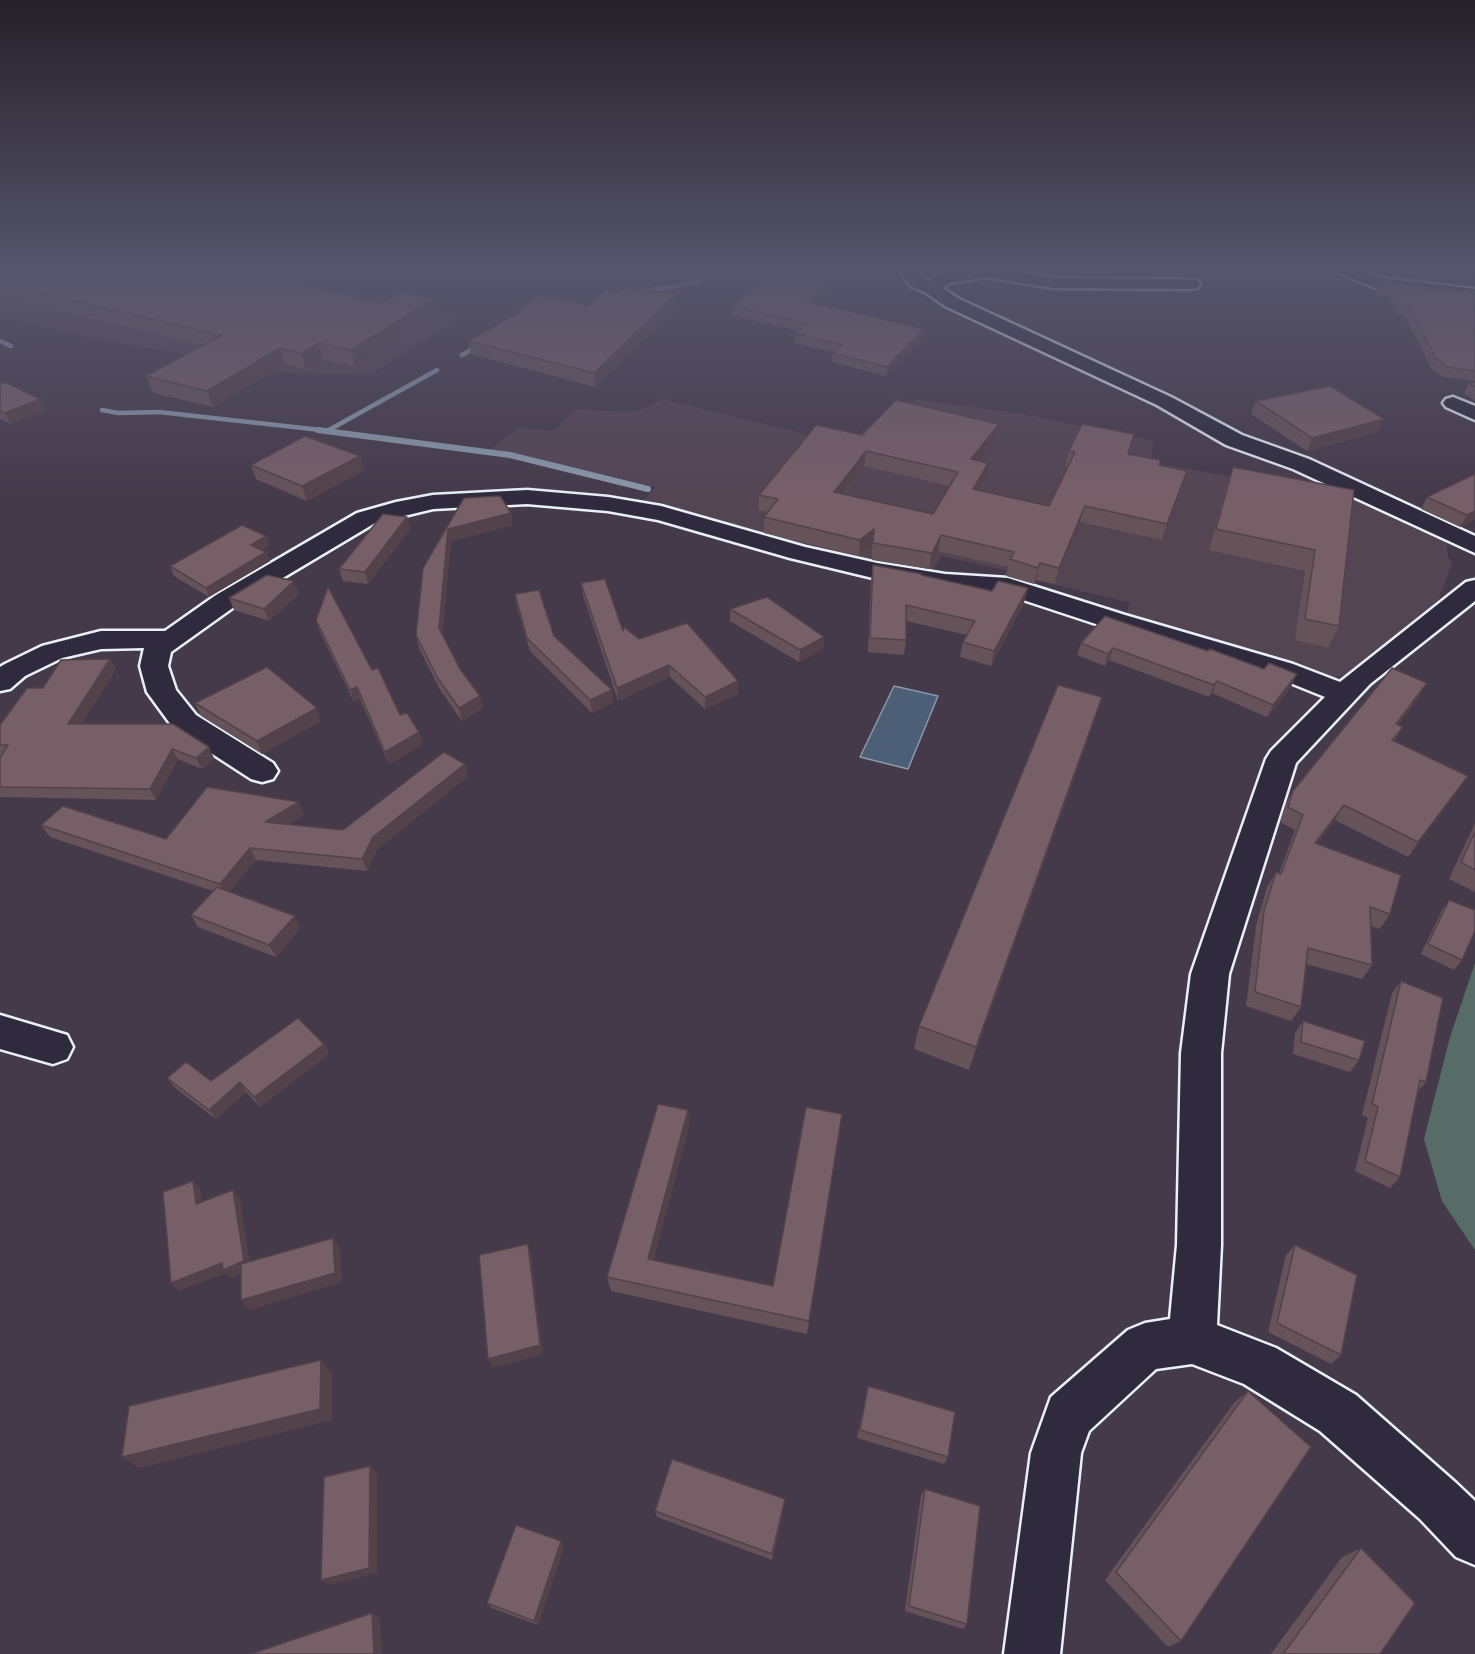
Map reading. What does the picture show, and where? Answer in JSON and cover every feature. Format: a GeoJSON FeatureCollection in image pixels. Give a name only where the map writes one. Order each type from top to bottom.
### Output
{"type":"FeatureCollection","features":[{"type":"Feature","properties":{"kind":"street"},"geometry":{"type":"LineString","coordinates":[[1044,345],[1164,401],[1234,440],[1301,464],[1475,545]]}},
{"type":"Feature","properties":{"kind":"street"},"geometry":{"type":"LineString","coordinates":[[1453,403],[1475,414]]}},
{"type":"Feature","properties":{"kind":"street"},"geometry":{"type":"LineString","coordinates":[[262,771],[185,722],[162,692],[154,666],[158,648],[225,601],[341,531],[366,518],[415,504],[527,497],[577,501],[661,513],[800,553],[877,571],[945,582],[1008,585],[1115,621],[1283,670],[1344,694]]}},
{"type":"Feature","properties":{"kind":"street"},"geometry":{"type":"LineString","coordinates":[[1192,1340],[1199,1245],[1201,1053],[1210,974],[1282,759],[1360,678],[1475,588]]}},
{"type":"Feature","properties":{"kind":"street"},"geometry":{"type":"LineString","coordinates":[[0,682],[15,670],[52,652],[101,640],[169,639]]}},
{"type":"Feature","properties":{"kind":"street"},"geometry":{"type":"LineString","coordinates":[[0,1032],[53,1047]]}},
{"type":"Feature","properties":{"kind":"street"},"geometry":{"type":"LineString","coordinates":[[1032,1654],[1056,1453],[1069,1415],[1145,1347],[1192,1340],[1259,1365],[1338,1413],[1438,1501],[1475,1538]]}},
{"type":"Feature","properties":{"kind":"shaded area"},"geometry":{"type":"Polygon","coordinates":[[[133,345],[416,345],[370,375],[289,373],[133,345]]]}},
{"type":"Feature","properties":{"kind":"shaded area"},"geometry":{"type":"Polygon","coordinates":[[[661,399],[847,444],[895,403],[920,400],[1018,413],[1154,441],[1151,462],[1356,500],[1446,538],[1448,557],[1452,562],[1439,599],[1353,671],[1326,681],[1126,615],[1130,603],[1020,576],[1014,572],[941,556],[930,574],[846,553],[835,556],[642,503],[655,487],[491,449],[518,428],[554,431],[576,409],[627,412],[646,408],[661,399]]]}},
{"type":"Feature","properties":{"kind":"green space"},"geometry":{"type":"Polygon","coordinates":[[[1475,963],[1475,1250],[1442,1201],[1424,1139],[1450,1037],[1475,963]]]}},
{"type":"Feature","properties":{"kind":"water"},"geometry":{"type":"Polygon","coordinates":[[[894,686],[938,696],[908,769],[860,757],[894,686]]]}},
{"type":"Feature","properties":{"kind":"building"},"geometry":{"type":"Polygon","coordinates":[[[203,345],[315,345],[301,353],[280,348],[207,391],[146,376],[203,345]]]}},
{"type":"Feature","properties":{"kind":"building"},"geometry":{"type":"Polygon","coordinates":[[[329,345],[359,345],[351,350],[329,345]]]}},
{"type":"Feature","properties":{"kind":"building"},"geometry":{"type":"Polygon","coordinates":[[[485,345],[623,345],[594,373],[485,345]]]}},
{"type":"Feature","properties":{"kind":"building"},"geometry":{"type":"Polygon","coordinates":[[[842,345],[908,345],[887,367],[833,353],[842,345]]]}},
{"type":"Feature","properties":{"kind":"building"},"geometry":{"type":"Polygon","coordinates":[[[1429,345],[1475,345],[1475,371],[1448,367],[1436,358],[1429,345]]]}},
{"type":"Feature","properties":{"kind":"building"},"geometry":{"type":"Polygon","coordinates":[[[5,382],[40,399],[5,413],[0,411],[0,384],[5,382]]]}},
{"type":"Feature","properties":{"kind":"building"},"geometry":{"type":"Polygon","coordinates":[[[1330,386],[1384,419],[1312,438],[1256,401],[1330,386]]]}},
{"type":"Feature","properties":{"kind":"building"},"geometry":{"type":"Polygon","coordinates":[[[896,400],[999,424],[971,459],[988,463],[973,489],[1049,506],[1075,452],[1069,450],[1082,424],[1134,434],[1128,454],[1161,460],[1159,465],[1187,471],[1167,524],[1085,506],[1059,568],[1040,563],[1038,568],[1010,559],[1014,552],[941,535],[932,553],[873,543],[874,529],[860,540],[764,517],[778,499],[759,495],[816,425],[862,435],[896,400]],[[866,451],[834,492],[933,514],[958,472],[866,451]]]}},
{"type":"Feature","properties":{"kind":"building"},"geometry":{"type":"Polygon","coordinates":[[[305,436],[360,456],[302,486],[251,465],[305,436]]]}},
{"type":"Feature","properties":{"kind":"building"},"geometry":{"type":"Polygon","coordinates":[[[1233,467],[1354,490],[1339,626],[1305,619],[1315,550],[1216,529],[1233,467]]]}},
{"type":"Feature","properties":{"kind":"building"},"geometry":{"type":"Polygon","coordinates":[[[1475,474],[1475,511],[1467,515],[1427,497],[1475,474]]]}},
{"type":"Feature","properties":{"kind":"building"},"geometry":{"type":"Polygon","coordinates":[[[500,496],[511,513],[448,529],[439,628],[460,669],[480,696],[459,708],[437,677],[416,635],[423,568],[464,498],[500,496]]]}},
{"type":"Feature","properties":{"kind":"building"},"geometry":{"type":"Polygon","coordinates":[[[383,514],[407,517],[365,572],[339,569],[383,514]]]}},
{"type":"Feature","properties":{"kind":"building"},"geometry":{"type":"Polygon","coordinates":[[[242,525],[266,536],[251,545],[266,552],[206,588],[170,566],[242,525]]]}},
{"type":"Feature","properties":{"kind":"building"},"geometry":{"type":"Polygon","coordinates":[[[873,565],[992,591],[998,581],[1028,588],[994,651],[963,642],[975,621],[906,605],[906,640],[870,638],[873,565]]]}},
{"type":"Feature","properties":{"kind":"building"},"geometry":{"type":"Polygon","coordinates":[[[267,575],[294,581],[264,609],[229,598],[267,575]]]}},
{"type":"Feature","properties":{"kind":"building"},"geometry":{"type":"Polygon","coordinates":[[[605,579],[623,631],[624,627],[639,639],[687,623],[738,681],[705,697],[669,665],[617,688],[581,583],[605,579]]]}},
{"type":"Feature","properties":{"kind":"building"},"geometry":{"type":"Polygon","coordinates":[[[328,587],[372,670],[378,668],[400,715],[407,713],[419,732],[385,752],[357,687],[350,690],[316,620],[328,587]]]}},
{"type":"Feature","properties":{"kind":"building"},"geometry":{"type":"Polygon","coordinates":[[[539,590],[554,636],[612,690],[590,700],[527,638],[515,594],[539,590]]]}},
{"type":"Feature","properties":{"kind":"building"},"geometry":{"type":"Polygon","coordinates":[[[767,597],[824,637],[800,650],[730,609],[767,597]]]}},
{"type":"Feature","properties":{"kind":"building"},"geometry":{"type":"Polygon","coordinates":[[[1105,616],[1208,651],[1210,649],[1264,669],[1269,663],[1297,674],[1273,705],[1217,681],[1214,685],[1113,648],[1108,654],[1081,643],[1105,616]]]}},
{"type":"Feature","properties":{"kind":"building"},"geometry":{"type":"Polygon","coordinates":[[[110,659],[68,724],[173,724],[209,747],[196,758],[172,749],[150,789],[0,787],[0,758],[8,745],[0,745],[0,725],[27,688],[43,688],[61,660],[110,659]]]}},
{"type":"Feature","properties":{"kind":"building"},"geometry":{"type":"Polygon","coordinates":[[[267,667],[317,708],[257,741],[195,703],[267,667]]]}},
{"type":"Feature","properties":{"kind":"building"},"geometry":{"type":"Polygon","coordinates":[[[1392,668],[1427,683],[1396,724],[1403,727],[1392,740],[1468,776],[1418,842],[1344,805],[1315,843],[1401,875],[1390,914],[1370,907],[1372,965],[1308,948],[1301,1007],[1255,992],[1264,911],[1276,872],[1281,874],[1303,815],[1288,807],[1293,791],[1392,668]]]}},
{"type":"Feature","properties":{"kind":"building"},"geometry":{"type":"Polygon","coordinates":[[[1058,685],[1102,697],[976,1047],[919,1026],[1058,685]]]}},
{"type":"Feature","properties":{"kind":"building"},"geometry":{"type":"Polygon","coordinates":[[[444,752],[465,764],[373,837],[362,859],[250,848],[220,884],[41,825],[63,806],[166,839],[207,787],[299,802],[265,822],[343,830],[444,752]]]}},
{"type":"Feature","properties":{"kind":"building"},"geometry":{"type":"Polygon","coordinates":[[[1475,832],[1475,870],[1461,862],[1475,832]]]}},
{"type":"Feature","properties":{"kind":"building"},"geometry":{"type":"Polygon","coordinates":[[[217,887],[295,916],[269,945],[191,915],[217,887]]]}},
{"type":"Feature","properties":{"kind":"building"},"geometry":{"type":"Polygon","coordinates":[[[1449,900],[1475,910],[1475,931],[1462,960],[1428,944],[1449,900]]]}},
{"type":"Feature","properties":{"kind":"building"},"geometry":{"type":"Polygon","coordinates":[[[1401,981],[1443,998],[1426,1082],[1420,1080],[1400,1177],[1365,1161],[1378,1107],[1372,1104],[1401,981]]]}},
{"type":"Feature","properties":{"kind":"building"},"geometry":{"type":"Polygon","coordinates":[[[298,1018],[324,1044],[254,1097],[240,1082],[209,1110],[167,1078],[186,1062],[211,1081],[298,1018]]]}},
{"type":"Feature","properties":{"kind":"building"},"geometry":{"type":"Polygon","coordinates":[[[1303,1021],[1365,1041],[1359,1060],[1301,1042],[1303,1021]]]}},
{"type":"Feature","properties":{"kind":"building"},"geometry":{"type":"Polygon","coordinates":[[[658,1104],[688,1110],[648,1259],[773,1286],[806,1107],[842,1114],[809,1321],[607,1277],[658,1104]]]}},
{"type":"Feature","properties":{"kind":"building"},"geometry":{"type":"Polygon","coordinates":[[[193,1181],[196,1204],[233,1190],[244,1261],[223,1270],[222,1263],[171,1283],[163,1192],[193,1181]]]}},
{"type":"Feature","properties":{"kind":"building"},"geometry":{"type":"Polygon","coordinates":[[[333,1238],[335,1273],[241,1300],[241,1264],[333,1238]]]}},
{"type":"Feature","properties":{"kind":"building"},"geometry":{"type":"Polygon","coordinates":[[[528,1244],[540,1345],[488,1359],[479,1255],[528,1244]]]}},
{"type":"Feature","properties":{"kind":"building"},"geometry":{"type":"Polygon","coordinates":[[[1295,1245],[1357,1275],[1341,1355],[1277,1323],[1295,1245]]]}},
{"type":"Feature","properties":{"kind":"building"},"geometry":{"type":"Polygon","coordinates":[[[321,1360],[320,1409],[122,1457],[129,1406],[321,1360]]]}},
{"type":"Feature","properties":{"kind":"building"},"geometry":{"type":"Polygon","coordinates":[[[868,1386],[955,1412],[948,1457],[860,1430],[868,1386]]]}},
{"type":"Feature","properties":{"kind":"building"},"geometry":{"type":"Polygon","coordinates":[[[1248,1391],[1311,1447],[1181,1641],[1116,1572],[1248,1391]]]}},
{"type":"Feature","properties":{"kind":"building"},"geometry":{"type":"Polygon","coordinates":[[[672,1459],[785,1499],[772,1554],[655,1511],[672,1459]]]}},
{"type":"Feature","properties":{"kind":"building"},"geometry":{"type":"Polygon","coordinates":[[[370,1466],[369,1568],[321,1580],[324,1477],[370,1466]]]}},
{"type":"Feature","properties":{"kind":"building"},"geometry":{"type":"Polygon","coordinates":[[[925,1489],[980,1506],[967,1624],[909,1606],[925,1489]]]}},
{"type":"Feature","properties":{"kind":"building"},"geometry":{"type":"Polygon","coordinates":[[[516,1525],[561,1541],[534,1621],[487,1603],[516,1525]]]}},
{"type":"Feature","properties":{"kind":"building"},"geometry":{"type":"Polygon","coordinates":[[[1361,1548],[1415,1603],[1380,1654],[1283,1654],[1361,1548]]]}},
{"type":"Feature","properties":{"kind":"building"},"geometry":{"type":"Polygon","coordinates":[[[372,1613],[374,1654],[251,1654],[372,1613]]]}},
{"type":"Feature","properties":{"kind":"waterway"},"geometry":{"type":"LineString","coordinates":[[462,355],[479,345]]}},
{"type":"Feature","properties":{"kind":"waterway"},"geometry":{"type":"LineString","coordinates":[[328,431],[437,370]]}},
{"type":"Feature","properties":{"kind":"waterway"},"geometry":{"type":"LineString","coordinates":[[102,410],[118,413],[159,412],[328,431]]}},
{"type":"Feature","properties":{"kind":"waterway"},"geometry":{"type":"LineString","coordinates":[[318,430],[510,455],[648,489]]}}]}
